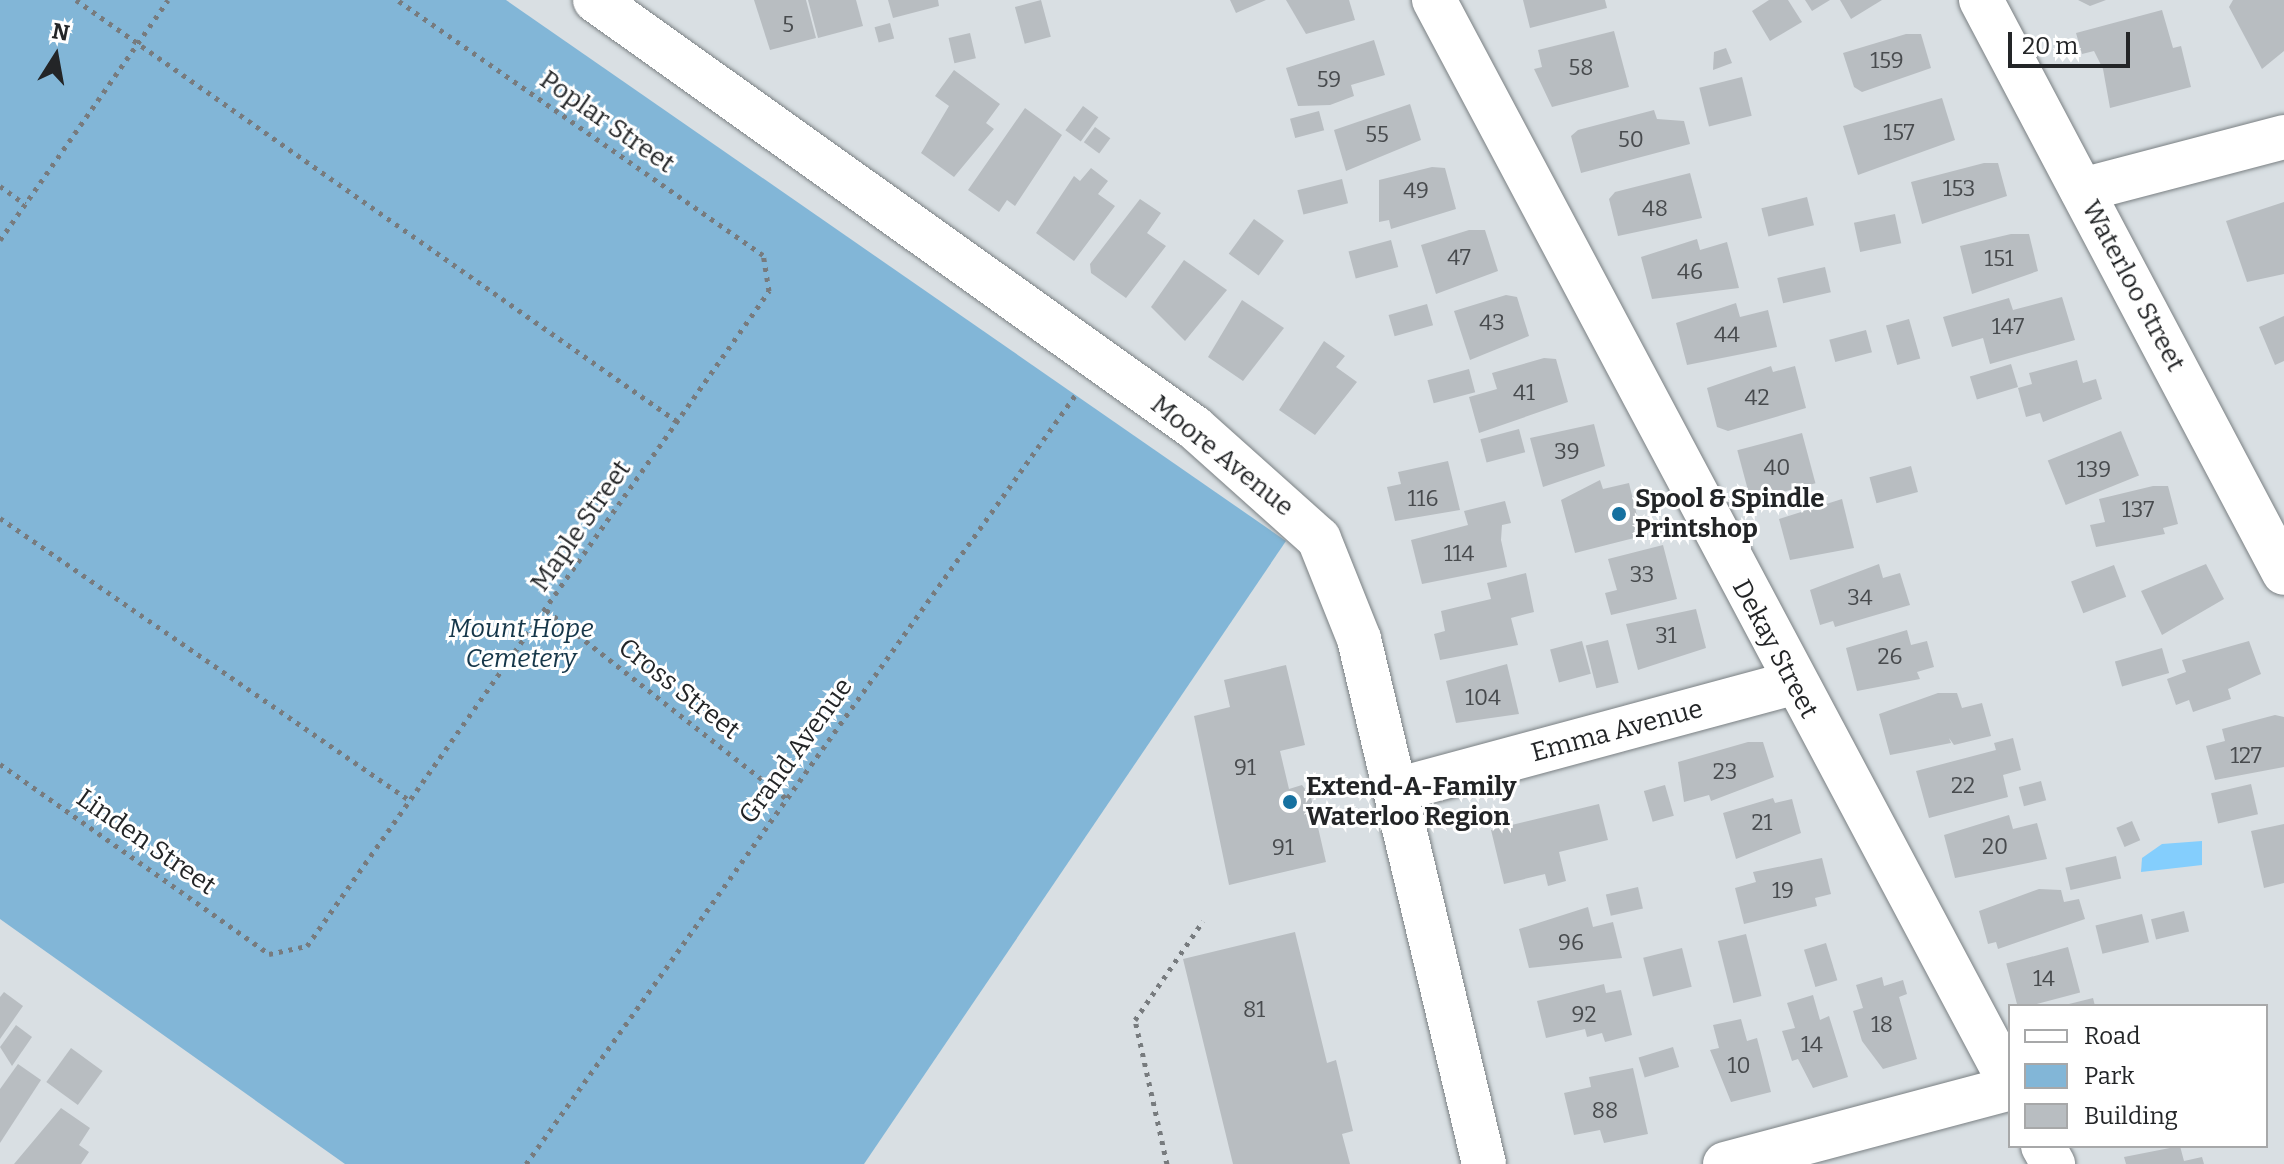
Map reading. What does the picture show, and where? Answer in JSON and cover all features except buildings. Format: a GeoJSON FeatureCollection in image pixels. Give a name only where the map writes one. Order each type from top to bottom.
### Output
{"type":"FeatureCollection","features":[{"type":"Feature","properties":{"kind":"street","name":"Moore Avenue"},"geometry":{"type":"LineString","coordinates":[[595,0],[1100,361],[1260,481],[1319,539],[1359,639],[1484,1164]]}},
{"type":"Feature","properties":{"kind":"street","name":"Dekay Street"},"geometry":{"type":"LineString","coordinates":[[1434,0],[1792,683],[2008,1081]]}},
{"type":"Feature","properties":{"kind":"street","name":"Waterloo Street"},"geometry":{"type":"LineString","coordinates":[[1981,0],[2284,573]]}},
{"type":"Feature","properties":{"kind":"street"},"geometry":{"type":"LineString","coordinates":[[2082,190],[2284,137]]}},
{"type":"Feature","properties":{"kind":"street","name":"Emma Avenue"},"geometry":{"type":"LineString","coordinates":[[1396,790],[1792,683]]}},
{"type":"Feature","properties":{"kind":"street"},"geometry":{"type":"LineString","coordinates":[[1725,1164],[2008,1086]]}},
{"type":"Feature","properties":{"kind":"path"},"geometry":{"type":"LineString","coordinates":[[76,0],[678,422]]}},
{"type":"Feature","properties":{"kind":"path"},"geometry":{"type":"LineString","coordinates":[[0,240],[168,0]]}},
{"type":"Feature","properties":{"kind":"path","name":"Poplar Street"},"geometry":{"type":"LineString","coordinates":[[398,0],[763,255],[769,291]]}},
{"type":"Feature","properties":{"kind":"path"},"geometry":{"type":"LineString","coordinates":[[0,186],[25,204]]}},
{"type":"Feature","properties":{"kind":"path","name":"Maple Street"},"geometry":{"type":"LineString","coordinates":[[269,954],[307,946],[412,802],[769,291]]}},
{"type":"Feature","properties":{"kind":"path","name":"Grand Avenue"},"geometry":{"type":"LineString","coordinates":[[526,1164],[1100,361]]}},
{"type":"Feature","properties":{"kind":"path"},"geometry":{"type":"LineString","coordinates":[[0,518],[412,802]]}},
{"type":"Feature","properties":{"kind":"path","name":"Cross Street"},"geometry":{"type":"LineString","coordinates":[[546,610],[787,799]]}},
{"type":"Feature","properties":{"kind":"path","name":"Linden Street"},"geometry":{"type":"LineString","coordinates":[[0,764],[269,954]]}},
{"type":"Feature","properties":{"kind":"path"},"geometry":{"type":"LineString","coordinates":[[1167,1164],[1135,1020],[1203,921]]}},
{"type":"Feature","properties":{"kind":"green space","name":"Mount Hope Cemetery"},"geometry":{"type":"Polygon","coordinates":[[[0,0],[506,0],[1286,541],[864,1164],[345,1164],[0,919],[0,0]]]}},
{"type":"Feature","properties":{"kind":"shaded area"},"geometry":{"type":"Polygon","coordinates":[[[2202,841],[2202,865],[2141,872],[2142,858],[2162,844],[2202,841]]]}},
{"type":"Feature","properties":{"kind":"place","name":"Spool & Spindle Printshop"},"geometry":{"type":"Point","coordinates":[1619,514]}},
{"type":"Feature","properties":{"kind":"place","name":"Extend-A-Family Waterloo Region"},"geometry":{"type":"Point","coordinates":[1290,802]}}]}
